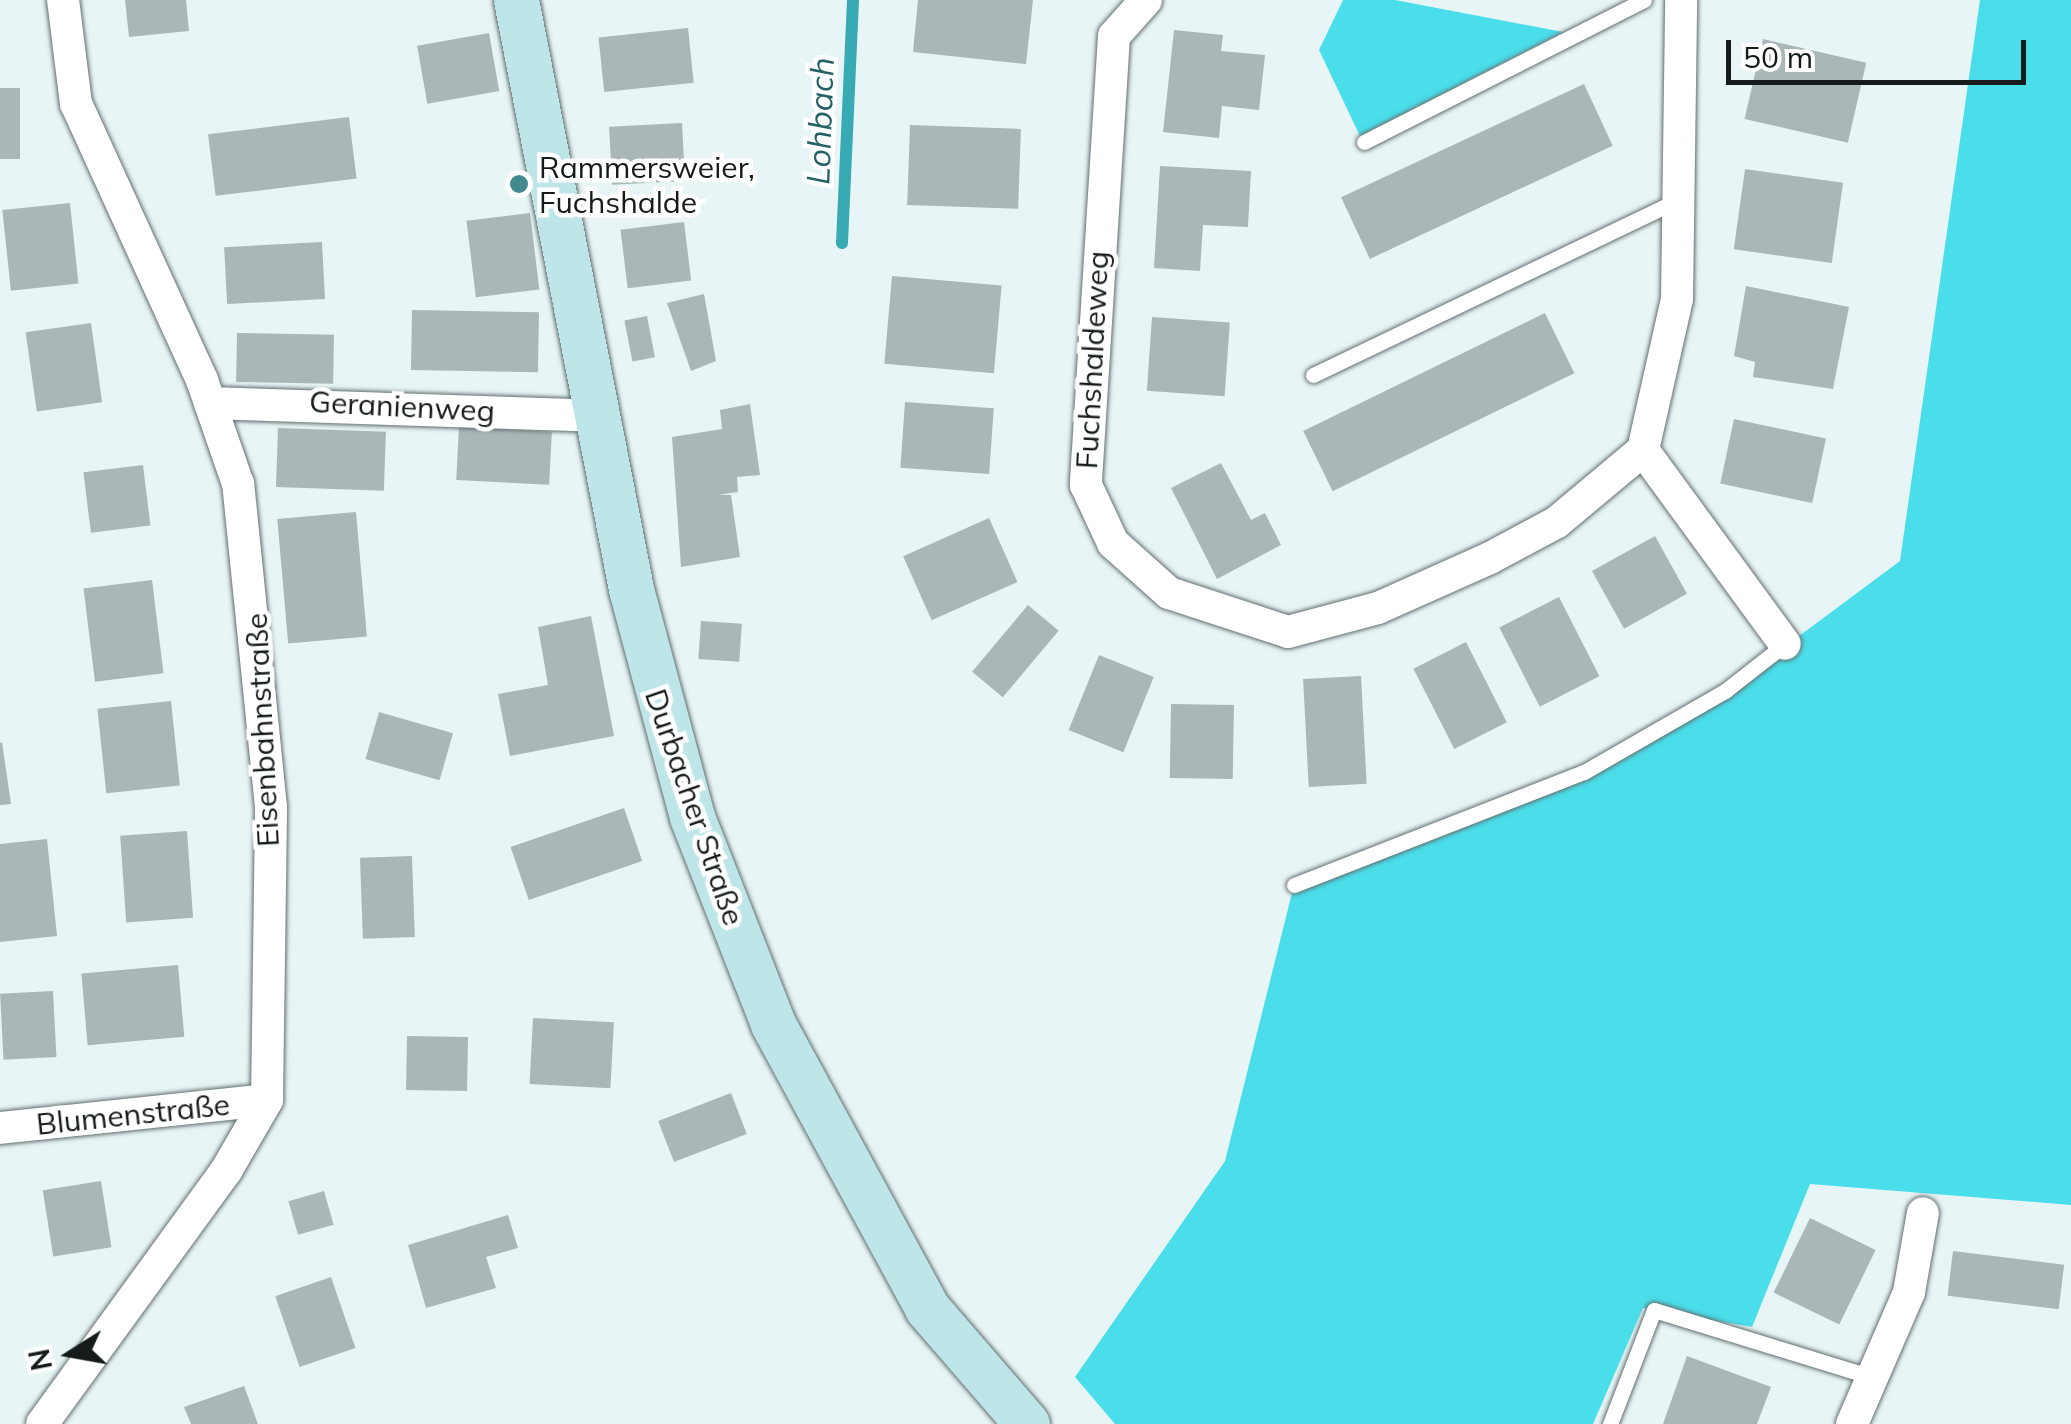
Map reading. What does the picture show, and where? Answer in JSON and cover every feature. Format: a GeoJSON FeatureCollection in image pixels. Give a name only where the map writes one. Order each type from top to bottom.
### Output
{"type":"FeatureCollection","features":[{"type":"Feature","properties":{"kind":"street","name":"Eisenbahnstraße"},"geometry":{"type":"LineString","coordinates":[[42,1424],[226,1171],[266,1100],[265,700],[238,484],[210,403],[76,104],[63,0]]}},
{"type":"Feature","properties":{"kind":"street","name":"Durbacher Straße"},"geometry":{"type":"LineString","coordinates":[[516,0],[595,416],[663,730],[773,1024],[927,1308],[1027,1424]]}},
{"type":"Feature","properties":{"kind":"street","name":"Fuchshaldeweg"},"geometry":{"type":"LineString","coordinates":[[1146,0],[1114,36],[1086,484],[1113,543],[1168,593],[1288,632],[1378,608],[1557,522],[1644,450]]}},
{"type":"Feature","properties":{"kind":"street"},"geometry":{"type":"LineString","coordinates":[[1681,0],[1677,299],[1644,450],[1785,644]]}},
{"type":"Feature","properties":{"kind":"street","name":"Geranienweg"},"geometry":{"type":"LineString","coordinates":[[210,403],[236,397],[595,416]]}},
{"type":"Feature","properties":{"kind":"street","name":"Blumenstraße"},"geometry":{"type":"LineString","coordinates":[[0,1128],[266,1100]]}},
{"type":"Feature","properties":{"kind":"street"},"geometry":{"type":"LineString","coordinates":[[1852,1424],[1909,1292],[1923,1214]]}},
{"type":"Feature","properties":{"kind":"lane"},"geometry":{"type":"LineString","coordinates":[[1364,142],[1644,0]]}},
{"type":"Feature","properties":{"kind":"lane"},"geometry":{"type":"LineString","coordinates":[[1313,375],[1680,199]]}},
{"type":"Feature","properties":{"kind":"lane"},"geometry":{"type":"LineString","coordinates":[[1294,885],[1584,772],[1726,691],[1785,644]]}},
{"type":"Feature","properties":{"kind":"lane"},"geometry":{"type":"LineString","coordinates":[[1610,1424],[1654,1310],[1872,1378]]}},
{"type":"Feature","properties":{"kind":"shaded area"},"geometry":{"type":"Polygon","coordinates":[[[1343,0],[1395,0],[1563,32],[1360,136],[1319,50],[1343,0]]]}},
{"type":"Feature","properties":{"kind":"shaded area"},"geometry":{"type":"Polygon","coordinates":[[[1980,0],[2071,0],[2071,1205],[1810,1184],[1752,1327],[1643,1308],[1593,1424],[1115,1424],[1075,1377],[1225,1161],[1294,885],[1514,806],[1725,691],[1900,561],[1980,0]]]}},
{"type":"Feature","properties":{"kind":"building"},"geometry":{"type":"Polygon","coordinates":[[[125,0],[186,0],[189,31],[129,37],[125,0]]]}},
{"type":"Feature","properties":{"kind":"building"},"geometry":{"type":"Polygon","coordinates":[[[918,0],[1033,0],[1026,64],[913,52],[918,0]]]}},
{"type":"Feature","properties":{"kind":"building"},"geometry":{"type":"Polygon","coordinates":[[[688,28],[694,83],[604,92],[598,37],[688,28]]]}},
{"type":"Feature","properties":{"kind":"building"},"geometry":{"type":"Polygon","coordinates":[[[1174,30],[1223,35],[1221,51],[1265,55],[1259,110],[1222,106],[1219,138],[1163,132],[1174,30]]]}},
{"type":"Feature","properties":{"kind":"building"},"geometry":{"type":"Polygon","coordinates":[[[489,33],[499,91],[427,104],[417,46],[489,33]]]}},
{"type":"Feature","properties":{"kind":"building"},"geometry":{"type":"Polygon","coordinates":[[[1763,39],[1866,63],[1848,143],[1745,119],[1763,39]]]}},
{"type":"Feature","properties":{"kind":"building"},"geometry":{"type":"Polygon","coordinates":[[[1584,84],[1613,146],[1370,259],[1341,197],[1584,84]]]}},
{"type":"Feature","properties":{"kind":"building"},"geometry":{"type":"Polygon","coordinates":[[[0,88],[20,88],[20,159],[0,159],[0,88]]]}},
{"type":"Feature","properties":{"kind":"building"},"geometry":{"type":"Polygon","coordinates":[[[349,117],[357,179],[216,196],[208,134],[349,117]]]}},
{"type":"Feature","properties":{"kind":"building"},"geometry":{"type":"Polygon","coordinates":[[[682,123],[685,181],[612,185],[609,127],[682,123]]]}},
{"type":"Feature","properties":{"kind":"building"},"geometry":{"type":"Polygon","coordinates":[[[910,125],[1021,129],[1018,209],[907,205],[910,125]]]}},
{"type":"Feature","properties":{"kind":"building"},"geometry":{"type":"Polygon","coordinates":[[[1160,166],[1251,171],[1248,227],[1203,225],[1200,271],[1154,268],[1160,166]]]}},
{"type":"Feature","properties":{"kind":"building"},"geometry":{"type":"Polygon","coordinates":[[[1745,169],[1843,183],[1832,263],[1734,249],[1745,169]]]}},
{"type":"Feature","properties":{"kind":"building"},"geometry":{"type":"Polygon","coordinates":[[[70,203],[78,284],[11,291],[2,210],[70,203]]]}},
{"type":"Feature","properties":{"kind":"building"},"geometry":{"type":"Polygon","coordinates":[[[530,213],[539,289],[476,297],[466,221],[530,213]]]}},
{"type":"Feature","properties":{"kind":"building"},"geometry":{"type":"Polygon","coordinates":[[[684,222],[691,281],[628,288],[620,230],[684,222]]]}},
{"type":"Feature","properties":{"kind":"building"},"geometry":{"type":"Polygon","coordinates":[[[322,242],[325,299],[227,304],[224,247],[322,242]]]}},
{"type":"Feature","properties":{"kind":"building"},"geometry":{"type":"Polygon","coordinates":[[[892,276],[1002,286],[994,373],[884,364],[892,276]]]}},
{"type":"Feature","properties":{"kind":"building"},"geometry":{"type":"Polygon","coordinates":[[[1746,286],[1849,307],[1833,389],[1753,377],[1755,362],[1734,356],[1746,286]]]}},
{"type":"Feature","properties":{"kind":"building"},"geometry":{"type":"Polygon","coordinates":[[[704,294],[716,361],[691,371],[667,303],[704,294]]]}},
{"type":"Feature","properties":{"kind":"building"},"geometry":{"type":"Polygon","coordinates":[[[412,310],[539,312],[538,372],[411,370],[412,310]]]}},
{"type":"Feature","properties":{"kind":"building"},"geometry":{"type":"Polygon","coordinates":[[[1545,313],[1574,373],[1333,491],[1303,431],[1545,313]]]}},
{"type":"Feature","properties":{"kind":"building"},"geometry":{"type":"Polygon","coordinates":[[[647,316],[655,357],[632,362],[624,320],[647,316]]]}},
{"type":"Feature","properties":{"kind":"building"},"geometry":{"type":"Polygon","coordinates":[[[1152,317],[1230,322],[1225,396],[1147,391],[1152,317]]]}},
{"type":"Feature","properties":{"kind":"building"},"geometry":{"type":"Polygon","coordinates":[[[91,323],[102,402],[37,411],[26,332],[91,323]]]}},
{"type":"Feature","properties":{"kind":"building"},"geometry":{"type":"Polygon","coordinates":[[[237,333],[334,335],[333,384],[236,382],[237,333]]]}},
{"type":"Feature","properties":{"kind":"building"},"geometry":{"type":"Polygon","coordinates":[[[905,402],[994,408],[989,474],[900,468],[905,402]]]}},
{"type":"Feature","properties":{"kind":"building"},"geometry":{"type":"Polygon","coordinates":[[[750,404],[760,475],[737,477],[738,492],[718,495],[731,495],[740,557],[681,567],[672,437],[722,429],[720,410],[750,404]]]}},
{"type":"Feature","properties":{"kind":"building"},"geometry":{"type":"Polygon","coordinates":[[[1734,419],[1826,439],[1812,503],[1720,484],[1734,419]]]}},
{"type":"Feature","properties":{"kind":"building"},"geometry":{"type":"Polygon","coordinates":[[[459,427],[552,432],[549,485],[456,480],[459,427]]]}},
{"type":"Feature","properties":{"kind":"building"},"geometry":{"type":"Polygon","coordinates":[[[278,428],[386,432],[384,491],[276,487],[278,428]]]}},
{"type":"Feature","properties":{"kind":"building"},"geometry":{"type":"Polygon","coordinates":[[[1221,463],[1251,520],[1265,513],[1281,545],[1217,579],[1171,488],[1221,463]]]}},
{"type":"Feature","properties":{"kind":"building"},"geometry":{"type":"Polygon","coordinates":[[[143,465],[150,526],[91,533],[83,472],[143,465]]]}},
{"type":"Feature","properties":{"kind":"building"},"geometry":{"type":"Polygon","coordinates":[[[356,512],[367,637],[288,643],[277,519],[356,512]]]}},
{"type":"Feature","properties":{"kind":"building"},"geometry":{"type":"Polygon","coordinates":[[[989,518],[1017,582],[932,620],[903,556],[989,518]]]}},
{"type":"Feature","properties":{"kind":"building"},"geometry":{"type":"Polygon","coordinates":[[[1655,536],[1687,594],[1624,629],[1592,571],[1655,536]]]}},
{"type":"Feature","properties":{"kind":"building"},"geometry":{"type":"Polygon","coordinates":[[[152,580],[163,673],[95,682],[84,588],[152,580]]]}},
{"type":"Feature","properties":{"kind":"building"},"geometry":{"type":"Polygon","coordinates":[[[1559,597],[1599,676],[1540,707],[1499,627],[1559,597]]]}},
{"type":"Feature","properties":{"kind":"building"},"geometry":{"type":"Polygon","coordinates":[[[1028,605],[1059,631],[1003,697],[972,672],[1028,605]]]}},
{"type":"Feature","properties":{"kind":"building"},"geometry":{"type":"Polygon","coordinates":[[[591,616],[614,736],[510,756],[498,694],[548,685],[538,627],[591,616]]]}},
{"type":"Feature","properties":{"kind":"building"},"geometry":{"type":"Polygon","coordinates":[[[701,621],[742,624],[739,662],[698,659],[701,621]]]}},
{"type":"Feature","properties":{"kind":"building"},"geometry":{"type":"Polygon","coordinates":[[[1466,642],[1507,722],[1454,749],[1413,669],[1466,642]]]}},
{"type":"Feature","properties":{"kind":"building"},"geometry":{"type":"Polygon","coordinates":[[[1099,655],[1154,677],[1123,752],[1069,730],[1099,655]]]}},
{"type":"Feature","properties":{"kind":"building"},"geometry":{"type":"Polygon","coordinates":[[[1361,676],[1367,784],[1309,787],[1303,679],[1361,676]]]}},
{"type":"Feature","properties":{"kind":"building"},"geometry":{"type":"Polygon","coordinates":[[[171,701],[180,786],[106,793],[97,709],[171,701]]]}},
{"type":"Feature","properties":{"kind":"building"},"geometry":{"type":"Polygon","coordinates":[[[1171,704],[1234,705],[1233,779],[1170,778],[1171,704]]]}},
{"type":"Feature","properties":{"kind":"building"},"geometry":{"type":"Polygon","coordinates":[[[379,712],[453,733],[440,780],[365,759],[379,712]]]}},
{"type":"Feature","properties":{"kind":"building"},"geometry":{"type":"Polygon","coordinates":[[[0,743],[11,804],[0,805],[0,743]]]}},
{"type":"Feature","properties":{"kind":"building"},"geometry":{"type":"Polygon","coordinates":[[[624,808],[642,861],[529,900],[511,847],[624,808]]]}},
{"type":"Feature","properties":{"kind":"building"},"geometry":{"type":"Polygon","coordinates":[[[187,831],[193,918],[126,922],[120,836],[187,831]]]}},
{"type":"Feature","properties":{"kind":"building"},"geometry":{"type":"Polygon","coordinates":[[[47,839],[57,936],[0,942],[0,844],[47,839]]]}},
{"type":"Feature","properties":{"kind":"building"},"geometry":{"type":"Polygon","coordinates":[[[412,856],[415,937],[363,939],[360,858],[412,856]]]}},
{"type":"Feature","properties":{"kind":"building"},"geometry":{"type":"Polygon","coordinates":[[[178,965],[184,1037],[88,1045],[81,973],[178,965]]]}},
{"type":"Feature","properties":{"kind":"building"},"geometry":{"type":"Polygon","coordinates":[[[53,991],[56,1057],[4,1060],[0,994],[53,991]]]}},
{"type":"Feature","properties":{"kind":"building"},"geometry":{"type":"Polygon","coordinates":[[[533,1018],[614,1022],[610,1088],[530,1084],[533,1018]]]}},
{"type":"Feature","properties":{"kind":"building"},"geometry":{"type":"Polygon","coordinates":[[[407,1036],[468,1037],[467,1091],[406,1090],[407,1036]]]}},
{"type":"Feature","properties":{"kind":"building"},"geometry":{"type":"Polygon","coordinates":[[[731,1093],[747,1134],[674,1162],[658,1121],[731,1093]]]}},
{"type":"Feature","properties":{"kind":"building"},"geometry":{"type":"Polygon","coordinates":[[[101,1181],[111,1247],[53,1256],[43,1190],[101,1181]]]}},
{"type":"Feature","properties":{"kind":"building"},"geometry":{"type":"Polygon","coordinates":[[[324,1191],[334,1225],[298,1235],[288,1201],[324,1191]]]}},
{"type":"Feature","properties":{"kind":"building"},"geometry":{"type":"Polygon","coordinates":[[[508,1215],[518,1248],[486,1257],[496,1288],[426,1308],[408,1245],[508,1215]]]}},
{"type":"Feature","properties":{"kind":"building"},"geometry":{"type":"Polygon","coordinates":[[[1810,1218],[1876,1250],[1839,1325],[1774,1293],[1810,1218]]]}},
{"type":"Feature","properties":{"kind":"building"},"geometry":{"type":"Polygon","coordinates":[[[1953,1251],[2064,1265],[2059,1309],[1948,1296],[1953,1251]]]}},
{"type":"Feature","properties":{"kind":"building"},"geometry":{"type":"Polygon","coordinates":[[[331,1277],[355,1348],[300,1367],[275,1296],[331,1277]]]}},
{"type":"Feature","properties":{"kind":"building"},"geometry":{"type":"Polygon","coordinates":[[[1687,1356],[1771,1387],[1757,1424],[1663,1424],[1687,1356]]]}},
{"type":"Feature","properties":{"kind":"building"},"geometry":{"type":"Polygon","coordinates":[[[244,1386],[258,1424],[191,1424],[184,1407],[244,1386]]]}},
{"type":"Feature","properties":{"kind":"waterway","name":"Lohbach"},"geometry":{"type":"LineString","coordinates":[[842,243],[853,0]]}},
{"type":"Feature","properties":{"kind":"place","name":"Rammersweier, Fuchshalde"},"geometry":{"type":"Point","coordinates":[519,184]}}]}
